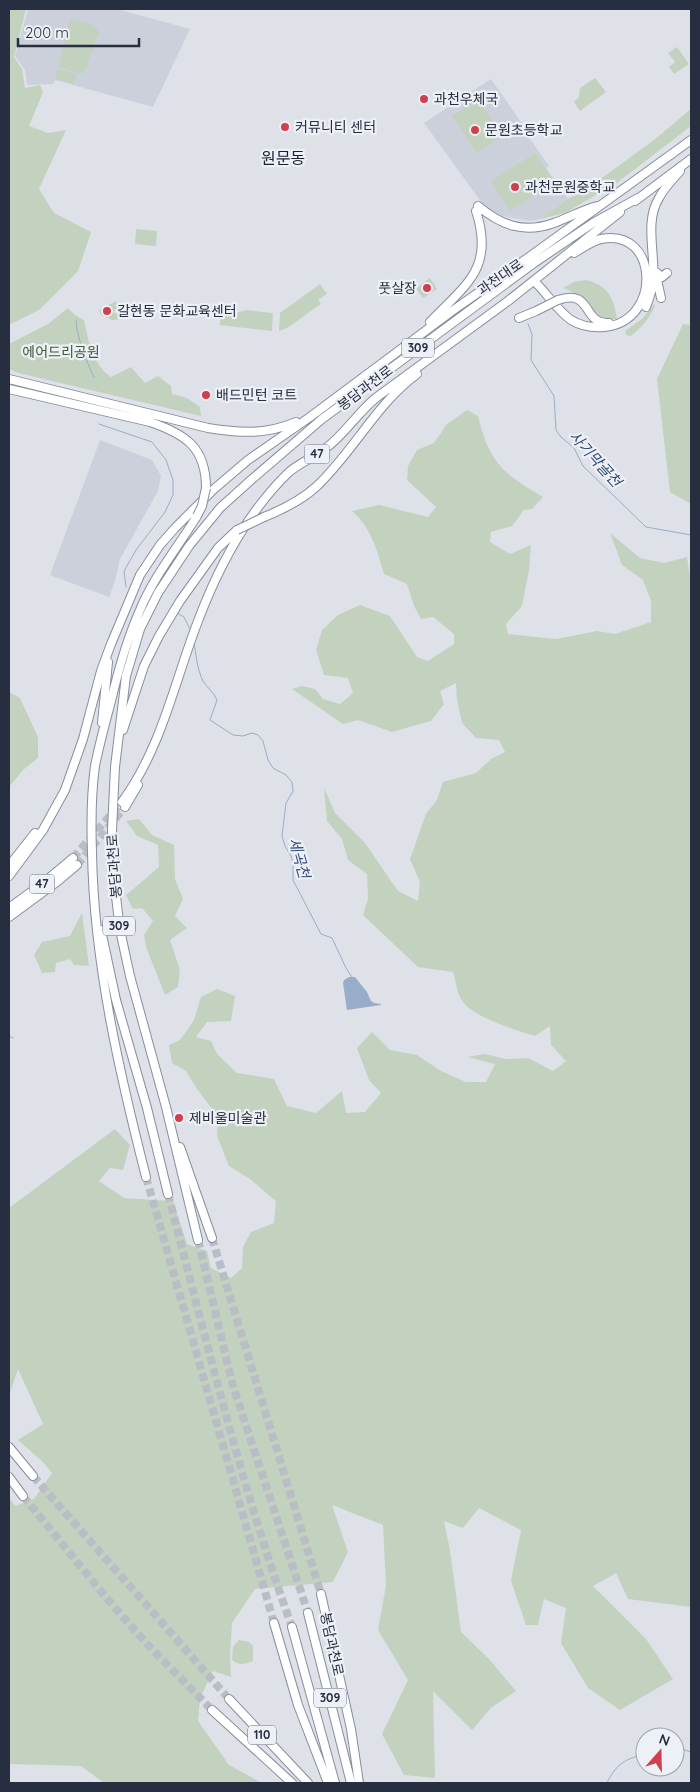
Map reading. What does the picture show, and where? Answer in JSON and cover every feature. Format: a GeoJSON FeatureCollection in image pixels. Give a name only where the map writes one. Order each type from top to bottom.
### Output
{"type":"FeatureCollection","features":[{"type":"Feature","properties":{"kind":"highway","name":"과천대로"},"geometry":{"type":"LineString","coordinates":[[310,417],[419,334],[509,270],[532,260],[602,205],[691,140]]}},
{"type":"Feature","properties":{"kind":"highway","name":"과천대로"},"geometry":{"type":"LineString","coordinates":[[508,301],[638,198],[691,159]]}},
{"type":"Feature","properties":{"kind":"highway"},"geometry":{"type":"LineString","coordinates":[[646,307],[651,295],[653,268],[653,212],[658,198],[691,159]]}},
{"type":"Feature","properties":{"kind":"highway","name":"봉담과천로"},"geometry":{"type":"LineString","coordinates":[[198,1240],[166,1108],[130,976],[120,930],[115,888],[112,830],[115,767],[126,676],[140,628],[158,593],[189,546],[220,508],[251,480],[322,420],[514,277],[532,260],[638,198]]}},
{"type":"Feature","properties":{"kind":"highway"},"geometry":{"type":"LineString","coordinates":[[419,334],[463,289],[476,269],[481,256],[482,241],[482,228],[477,208],[493,218],[525,228],[554,223],[587,208],[602,205]]}},
{"type":"Feature","properties":{"kind":"highway"},"geometry":{"type":"LineString","coordinates":[[537,284],[570,319],[580,325],[590,327],[611,326],[626,318],[641,303],[646,293],[648,282],[645,265],[633,246],[613,238],[600,240],[581,249],[543,274]]}},
{"type":"Feature","properties":{"kind":"highway"},"geometry":{"type":"LineString","coordinates":[[653,268],[662,277],[667,273]]}},
{"type":"Feature","properties":{"kind":"highway"},"geometry":{"type":"LineString","coordinates":[[653,268],[661,298]]}},
{"type":"Feature","properties":{"kind":"highway"},"geometry":{"type":"LineString","coordinates":[[518,318],[566,297],[582,302],[597,322],[604,324],[614,323],[626,318]]}},
{"type":"Feature","properties":{"kind":"highway"},"geometry":{"type":"LineString","coordinates":[[119,738],[127,720],[144,666],[159,636],[180,601],[227,537],[236,530],[301,498],[330,473],[377,413],[411,379],[497,315],[508,301]]}},
{"type":"Feature","properties":{"kind":"highway","name":"47"},"geometry":{"type":"LineString","coordinates":[[123,804],[139,784],[156,744],[180,672],[209,595],[235,543],[259,508],[288,473],[301,463],[326,449],[365,407],[377,397],[508,301]]}},
{"type":"Feature","properties":{"kind":"highway"},"geometry":{"type":"LineString","coordinates":[[532,320],[536,311]]}},
{"type":"Feature","properties":{"kind":"highway","name":"47"},"geometry":{"type":"LineString","coordinates":[[9,379],[155,416],[234,432],[267,431],[310,417]]}},
{"type":"Feature","properties":{"kind":"highway","name":"봉담과천로"},"geometry":{"type":"LineString","coordinates":[[9,389],[150,422],[180,434],[194,447],[201,458],[205,470],[206,488],[202,506],[152,585],[140,608],[122,660],[95,767],[92,797],[92,879],[96,927],[121,1078],[146,1178]]}},
{"type":"Feature","properties":{"kind":"highway","name":"47"},"geometry":{"type":"LineString","coordinates":[[9,876],[30,849],[52,815],[65,790],[74,769],[100,671],[140,575],[160,545],[214,489],[248,460],[310,417]]}},
{"type":"Feature","properties":{"kind":"highway"},"geometry":{"type":"LineString","coordinates":[[101,742],[104,688],[111,644]]}},
{"type":"Feature","properties":{"kind":"highway"},"geometry":{"type":"LineString","coordinates":[[9,866],[52,815]]}},
{"type":"Feature","properties":{"kind":"highway","name":"47"},"geometry":{"type":"LineString","coordinates":[[9,908],[75,861],[58,881],[9,917]]}},
{"type":"Feature","properties":{"kind":"highway","name":"봉담과천로"},"geometry":{"type":"LineString","coordinates":[[92,879],[112,984],[147,1108],[168,1194]]}},
{"type":"Feature","properties":{"kind":"highway","name":"봉담과천로"},"geometry":{"type":"LineString","coordinates":[[166,1108],[212,1238]]}},
{"type":"Feature","properties":{"kind":"highway"},"geometry":{"type":"LineString","coordinates":[[9,1447],[33,1476]]}},
{"type":"Feature","properties":{"kind":"highway"},"geometry":{"type":"LineString","coordinates":[[9,1477],[23,1496]]}},
{"type":"Feature","properties":{"kind":"highway","name":"봉담과천로"},"geometry":{"type":"LineString","coordinates":[[321,1594],[351,1729],[359,1783]]}},
{"type":"Feature","properties":{"kind":"highway","name":"봉담과천로"},"geometry":{"type":"LineString","coordinates":[[308,1613],[351,1783]]}},
{"type":"Feature","properties":{"kind":"highway"},"geometry":{"type":"LineString","coordinates":[[274,1623],[298,1705],[328,1783]]}},
{"type":"Feature","properties":{"kind":"highway","name":"309"},"geometry":{"type":"LineString","coordinates":[[292,1626],[335,1783]]}},
{"type":"Feature","properties":{"kind":"highway","name":"110"},"geometry":{"type":"LineString","coordinates":[[229,1699],[308,1783]]}},
{"type":"Feature","properties":{"kind":"highway","name":"110"},"geometry":{"type":"LineString","coordinates":[[212,1710],[292,1783]]}},
{"type":"Feature","properties":{"kind":"highway"},"geometry":{"type":"LineString","coordinates":[[255,1750],[286,1783]]}},
{"type":"Feature","properties":{"kind":"shaded area"},"geometry":{"type":"Polygon","coordinates":[[[28,9],[117,9],[190,29],[153,107],[55,80],[53,84],[27,85],[25,70],[15,56],[28,9]]]}},
{"type":"Feature","properties":{"kind":"shaded area"},"geometry":{"type":"Polygon","coordinates":[[[491,79],[523,125],[521,134],[528,136],[549,166],[546,168],[568,199],[540,219],[530,221],[503,216],[482,203],[424,123],[491,79]]]}},
{"type":"Feature","properties":{"kind":"shaded area"},"geometry":{"type":"Polygon","coordinates":[[[100,440],[152,460],[161,476],[158,491],[120,559],[109,597],[50,575],[100,440]]]}},
{"type":"Feature","properties":{"kind":"green space"},"geometry":{"type":"Polygon","coordinates":[[[9,9],[26,9],[14,57],[22,69],[25,88],[40,85],[43,92],[29,126],[48,133],[66,130],[39,189],[54,213],[91,232],[78,271],[39,310],[9,325],[9,9]]]}},
{"type":"Feature","properties":{"kind":"green space"},"geometry":{"type":"Polygon","coordinates":[[[70,19],[94,25],[99,32],[84,74],[58,67],[70,19]]]}},
{"type":"Feature","properties":{"kind":"green space"},"geometry":{"type":"Polygon","coordinates":[[[677,47],[689,64],[674,74],[669,67],[675,62],[668,53],[677,47]]]}},
{"type":"Feature","properties":{"kind":"green space"},"geometry":{"type":"Polygon","coordinates":[[[58,69],[77,74],[74,84],[55,79],[58,69]]]}},
{"type":"Feature","properties":{"kind":"green space"},"geometry":{"type":"Polygon","coordinates":[[[595,78],[606,92],[580,111],[574,102],[579,97],[580,88],[595,78]]]}},
{"type":"Feature","properties":{"kind":"green space"},"geometry":{"type":"Polygon","coordinates":[[[478,99],[502,136],[477,153],[452,116],[478,99]]]}},
{"type":"Feature","properties":{"kind":"green space"},"geometry":{"type":"Polygon","coordinates":[[[691,109],[691,126],[618,182],[565,213],[540,219],[613,170],[654,140],[691,109]]]}},
{"type":"Feature","properties":{"kind":"green space"},"geometry":{"type":"Polygon","coordinates":[[[535,153],[554,182],[510,211],[491,181],[535,153]]]}},
{"type":"Feature","properties":{"kind":"green space"},"geometry":{"type":"Polygon","coordinates":[[[136,229],[157,231],[156,246],[135,244],[136,229]]]}},
{"type":"Feature","properties":{"kind":"green space","name":"풋살장"},"geometry":{"type":"Polygon","coordinates":[[[430,278],[437,289],[423,298],[416,288],[430,278]]]}},
{"type":"Feature","properties":{"kind":"green space"},"geometry":{"type":"Polygon","coordinates":[[[586,280],[600,285],[609,294],[617,319],[602,320],[582,298],[563,288],[574,282],[586,280]]]}},
{"type":"Feature","properties":{"kind":"green space"},"geometry":{"type":"Polygon","coordinates":[[[320,284],[327,294],[318,300],[321,304],[287,328],[279,331],[280,313],[320,284]]]}},
{"type":"Feature","properties":{"kind":"green space","name":"갈현동 문화교육센터"},"geometry":{"type":"Polygon","coordinates":[[[116,301],[120,307],[113,312],[121,315],[122,319],[112,320],[101,315],[99,310],[116,301]]]}},
{"type":"Feature","properties":{"kind":"green space"},"geometry":{"type":"Polygon","coordinates":[[[654,304],[651,314],[642,326],[631,336],[626,335],[625,331],[642,319],[654,304]]]}},
{"type":"Feature","properties":{"kind":"green space","name":"에어드리공원"},"geometry":{"type":"Polygon","coordinates":[[[68,308],[84,320],[96,359],[111,377],[131,367],[145,383],[158,376],[171,386],[172,394],[187,398],[200,407],[201,416],[18,373],[9,369],[9,344],[48,324],[68,308]]]}},
{"type":"Feature","properties":{"kind":"green space"},"geometry":{"type":"Polygon","coordinates":[[[246,310],[273,313],[272,331],[220,325],[220,318],[246,310]]]}},
{"type":"Feature","properties":{"kind":"green space"},"geometry":{"type":"Polygon","coordinates":[[[683,324],[691,325],[691,504],[670,492],[657,379],[683,324]]]}},
{"type":"Feature","properties":{"kind":"green space"},"geometry":{"type":"Polygon","coordinates":[[[467,410],[478,416],[487,445],[500,465],[518,481],[543,497],[532,509],[524,510],[512,526],[491,532],[490,542],[510,554],[531,545],[529,570],[522,606],[506,624],[508,634],[556,639],[597,631],[615,634],[651,622],[651,601],[643,580],[622,565],[610,533],[640,558],[664,563],[687,557],[691,584],[691,1607],[628,1599],[616,1573],[593,1586],[646,1639],[673,1679],[620,1710],[588,1688],[561,1643],[566,1608],[544,1599],[538,1625],[526,1625],[511,1581],[521,1530],[479,1508],[463,1528],[444,1521],[450,1550],[461,1632],[489,1659],[516,1691],[491,1708],[472,1730],[433,1691],[435,1778],[404,1775],[382,1734],[408,1680],[378,1630],[386,1585],[383,1525],[332,1505],[348,1552],[333,1582],[255,1589],[232,1623],[231,1677],[213,1671],[200,1698],[198,1721],[229,1765],[262,1783],[104,1783],[81,1766],[9,1764],[9,1497],[15,1506],[34,1499],[52,1473],[42,1461],[18,1440],[43,1424],[18,1369],[9,1396],[9,1208],[115,1129],[130,1145],[123,1170],[110,1168],[99,1181],[124,1198],[173,1201],[187,1244],[207,1251],[211,1268],[231,1278],[242,1268],[243,1247],[251,1232],[274,1223],[276,1201],[250,1179],[229,1166],[217,1136],[218,1117],[186,1071],[172,1063],[169,1045],[180,1040],[194,1020],[201,997],[217,989],[235,996],[231,1021],[207,1022],[196,1037],[211,1041],[217,1054],[237,1073],[274,1079],[287,1106],[316,1113],[342,1091],[346,1113],[365,1112],[381,1093],[369,1080],[357,1048],[372,1032],[390,1050],[417,1055],[441,1071],[466,1082],[486,1082],[495,1064],[467,1057],[485,1054],[506,1059],[528,1058],[553,1071],[566,1061],[551,1045],[550,1026],[535,1036],[496,1023],[476,1013],[461,999],[453,972],[418,967],[363,915],[368,899],[367,874],[348,860],[342,839],[327,821],[324,788],[335,813],[365,843],[398,891],[418,901],[420,882],[410,859],[426,814],[437,800],[443,782],[476,773],[491,759],[505,752],[499,740],[476,738],[462,723],[457,700],[456,683],[440,691],[444,704],[431,721],[392,732],[358,720],[343,724],[292,689],[302,686],[315,689],[323,699],[340,704],[353,693],[348,678],[324,675],[316,650],[322,630],[338,615],[360,605],[390,616],[417,657],[428,661],[454,644],[454,634],[433,617],[421,619],[414,606],[407,584],[384,574],[369,532],[359,517],[352,511],[379,505],[428,517],[436,507],[407,480],[408,466],[417,450],[434,443],[447,424],[467,410]]]}},
{"type":"Feature","properties":{"kind":"green space"},"geometry":{"type":"Polygon","coordinates":[[[9,692],[20,698],[38,737],[38,758],[23,770],[9,787],[9,692]]]}},
{"type":"Feature","properties":{"kind":"green space"},"geometry":{"type":"Polygon","coordinates":[[[139,819],[152,835],[174,845],[175,879],[183,899],[175,916],[187,928],[170,940],[180,970],[178,987],[165,995],[146,947],[144,935],[153,921],[142,908],[133,909],[126,895],[159,867],[158,845],[137,836],[126,821],[139,819]]]}},
{"type":"Feature","properties":{"kind":"green space"},"geometry":{"type":"Polygon","coordinates":[[[82,913],[89,966],[74,965],[70,959],[56,963],[55,972],[42,973],[34,955],[42,942],[70,936],[82,913]]]}},
{"type":"Feature","properties":{"kind":"green space"},"geometry":{"type":"Polygon","coordinates":[[[239,1640],[249,1642],[253,1646],[253,1661],[242,1664],[232,1660],[233,1647],[239,1640]]]}},
{"type":"Feature","properties":{"kind":"water"},"geometry":{"type":"Polygon","coordinates":[[[349,977],[355,977],[367,992],[371,1001],[381,1005],[347,1010],[343,983],[349,977]]]}},
{"type":"Feature","properties":{"kind":"waterway","name":"세곡천"},"geometry":{"type":"LineString","coordinates":[[76,320],[85,357],[94,377]]}},
{"type":"Feature","properties":{"kind":"waterway","name":"사기막골천"},"geometry":{"type":"LineString","coordinates":[[528,324],[532,334],[531,360],[554,396],[556,430],[574,448],[583,466],[646,527],[691,535]]}},
{"type":"Feature","properties":{"kind":"waterway","name":"세곡천"},"geometry":{"type":"LineString","coordinates":[[99,424],[152,442],[166,460],[173,480],[173,495],[165,512],[136,550],[124,571],[126,587]]}},
{"type":"Feature","properties":{"kind":"waterway","name":"세곡천"},"geometry":{"type":"LineString","coordinates":[[177,613],[184,617],[191,631]]}},
{"type":"Feature","properties":{"kind":"waterway","name":"세곡천"},"geometry":{"type":"LineString","coordinates":[[194,642],[201,676],[217,700],[210,720],[233,735],[243,736],[252,733],[258,735],[263,741],[268,760],[273,768],[286,775],[292,782],[293,791],[286,803],[282,836],[293,863],[293,880],[321,934],[332,938],[352,977]]}},
{"type":"Feature","properties":{"kind":"waterway"},"geometry":{"type":"LineString","coordinates":[[9,1036],[13,1038]]}},
{"type":"Feature","properties":{"kind":"waterway"},"geometry":{"type":"LineString","coordinates":[[685,1750],[691,1752]]}},
{"type":"Feature","properties":{"kind":"waterway"},"geometry":{"type":"LineString","coordinates":[[607,1783],[614,1771],[622,1763],[635,1757]]}},
{"type":"Feature","properties":{"kind":"tunnel"},"geometry":{"type":"LineString","coordinates":[[73,858],[122,802]]}},
{"type":"Feature","properties":{"kind":"tunnel"},"geometry":{"type":"LineString","coordinates":[[77,865],[125,807]]}},
{"type":"Feature","properties":{"kind":"tunnel"},"geometry":{"type":"LineString","coordinates":[[146,1177],[274,1623]]}},
{"type":"Feature","properties":{"kind":"tunnel"},"geometry":{"type":"LineString","coordinates":[[168,1194],[240,1466],[292,1627]]}},
{"type":"Feature","properties":{"kind":"tunnel"},"geometry":{"type":"LineString","coordinates":[[212,1238],[321,1594]]}},
{"type":"Feature","properties":{"kind":"tunnel"},"geometry":{"type":"LineString","coordinates":[[198,1240],[233,1386],[308,1613]]}},
{"type":"Feature","properties":{"kind":"tunnel"},"geometry":{"type":"LineString","coordinates":[[33,1476],[229,1699]]}},
{"type":"Feature","properties":{"kind":"tunnel"},"geometry":{"type":"LineString","coordinates":[[23,1496],[146,1643],[212,1710]]}},
{"type":"Feature","properties":{"kind":"place","name":"과천우체국"},"geometry":{"type":"Point","coordinates":[424,99]}},
{"type":"Feature","properties":{"kind":"place","name":"커뮤니티 센터"},"geometry":{"type":"Point","coordinates":[285,127]}},
{"type":"Feature","properties":{"kind":"place","name":"문원초등학교"},"geometry":{"type":"Point","coordinates":[475,130]}},
{"type":"Feature","properties":{"kind":"place","name":"과천문원중학교"},"geometry":{"type":"Point","coordinates":[515,187]}},
{"type":"Feature","properties":{"kind":"place","name":"풋살장"},"geometry":{"type":"Point","coordinates":[427,288]}},
{"type":"Feature","properties":{"kind":"place","name":"갈현동 문화교육센터"},"geometry":{"type":"Point","coordinates":[107,311]}},
{"type":"Feature","properties":{"kind":"place","name":"배드민턴 코트"},"geometry":{"type":"Point","coordinates":[206,395]}},
{"type":"Feature","properties":{"kind":"place","name":"제비울미술관"},"geometry":{"type":"Point","coordinates":[179,1118]}},
{"type":"Feature","properties":{"kind":"district","name":"원문동"},"geometry":{"type":"Point","coordinates":[283,158]}}]}
